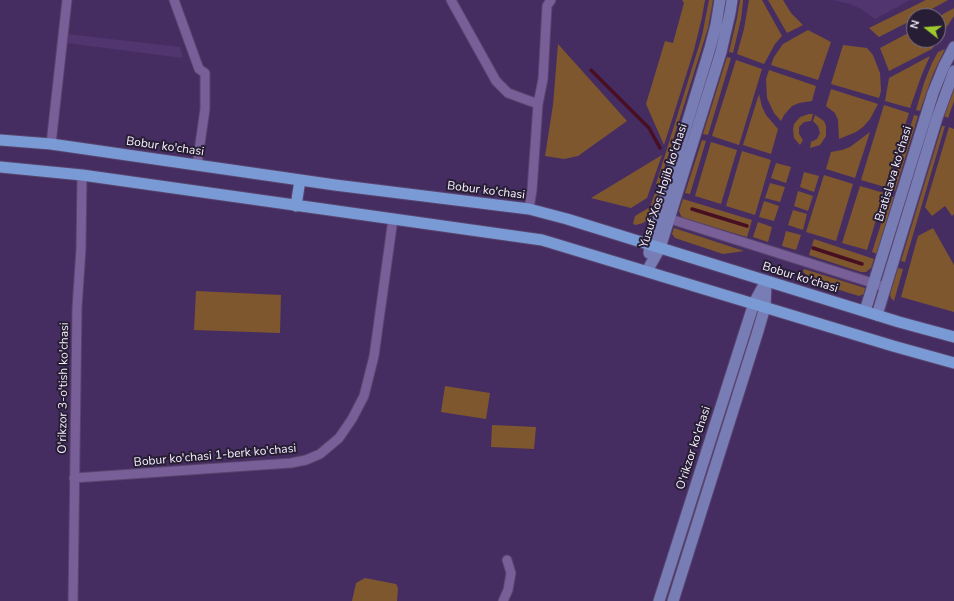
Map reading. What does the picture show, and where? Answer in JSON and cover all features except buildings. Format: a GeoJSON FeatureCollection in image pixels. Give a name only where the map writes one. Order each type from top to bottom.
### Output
{"type":"FeatureCollection","features":[{"type":"Feature","properties":{"kind":"main road","name":"Yusuf Xos Hojib ko'chasi"},"geometry":{"type":"LineString","coordinates":[[664,217],[716,25],[720,0]]}},
{"type":"Feature","properties":{"kind":"main road","name":"Yusuf Xos Hojib ko'chasi"},"geometry":{"type":"LineString","coordinates":[[647,271],[720,52],[732,0]]}},
{"type":"Feature","properties":{"kind":"main road","name":"Bratislava ko'chasi"},"geometry":{"type":"LineString","coordinates":[[866,311],[933,93],[944,66],[954,47]]}},
{"type":"Feature","properties":{"kind":"main road","name":"Bratislava ko'chasi"},"geometry":{"type":"LineString","coordinates":[[877,315],[937,118],[954,71]]}},
{"type":"Feature","properties":{"kind":"main road","name":"Bobur ko'chasi"},"geometry":{"type":"LineString","coordinates":[[0,140],[51,144],[300,180],[529,209],[567,219],[877,315],[954,337]]}},
{"type":"Feature","properties":{"kind":"main road"},"geometry":{"type":"LineString","coordinates":[[0,167],[82,175],[542,240],[892,346],[954,363]]}},
{"type":"Feature","properties":{"kind":"main road"},"geometry":{"type":"LineString","coordinates":[[296,206],[300,180]]}},
{"type":"Feature","properties":{"kind":"main road"},"geometry":{"type":"LineString","coordinates":[[673,601],[765,307],[766,281]]}},
{"type":"Feature","properties":{"kind":"main road","name":"O'rikzor ko'chasi"},"geometry":{"type":"LineString","coordinates":[[659,601],[754,304],[766,281]]}},
{"type":"Feature","properties":{"kind":"street"},"geometry":{"type":"LineString","coordinates":[[51,144],[67,0]]}},
{"type":"Feature","properties":{"kind":"street"},"geometry":{"type":"LineString","coordinates":[[174,0],[199,68],[205,73],[206,109],[197,165]]}},
{"type":"Feature","properties":{"kind":"street"},"geometry":{"type":"LineString","coordinates":[[451,0],[496,81],[508,93],[538,104]]}},
{"type":"Feature","properties":{"kind":"street"},"geometry":{"type":"LineString","coordinates":[[529,209],[532,190],[538,104],[543,79],[547,6],[550,0]]}},
{"type":"Feature","properties":{"kind":"street","name":"O'rikzor 3-o'tish ko'chasi"},"geometry":{"type":"LineString","coordinates":[[73,601],[77,308],[81,249],[82,175]]}},
{"type":"Feature","properties":{"kind":"street"},"geometry":{"type":"LineString","coordinates":[[664,217],[885,287]]}},
{"type":"Feature","properties":{"kind":"street","name":"Bobur ko'chasi 1-berk ko'chasi"},"geometry":{"type":"LineString","coordinates":[[74,478],[291,464],[320,454],[339,438],[352,419],[364,396],[374,356],[388,246],[393,219]]}},
{"type":"Feature","properties":{"kind":"street"},"geometry":{"type":"LineString","coordinates":[[503,601],[508,590],[511,573],[507,560]]}},
{"type":"Feature","properties":{"kind":"shaded area"},"geometry":{"type":"Polygon","coordinates":[[[682,0],[705,0],[694,50],[664,145],[646,104],[665,41],[673,43],[684,3],[682,0]]]}},
{"type":"Feature","properties":{"kind":"shaded area"},"geometry":{"type":"Polygon","coordinates":[[[709,0],[713,0],[708,28],[659,185],[656,184],[702,36],[709,0]]]}},
{"type":"Feature","properties":{"kind":"shaded area"},"geometry":{"type":"Polygon","coordinates":[[[740,0],[743,0],[741,19],[733,53],[729,52],[740,0]]]}},
{"type":"Feature","properties":{"kind":"shaded area"},"geometry":{"type":"Polygon","coordinates":[[[749,0],[762,0],[782,36],[775,44],[764,64],[737,54],[744,29],[749,0]]]}},
{"type":"Feature","properties":{"kind":"shaded area"},"geometry":{"type":"Polygon","coordinates":[[[768,0],[783,0],[791,13],[803,25],[787,33],[768,0]]]}},
{"type":"Feature","properties":{"kind":"shaded area"},"geometry":{"type":"Polygon","coordinates":[[[833,0],[910,0],[875,19],[861,9],[850,4],[833,0]]]}},
{"type":"Feature","properties":{"kind":"shaded area"},"geometry":{"type":"Polygon","coordinates":[[[926,0],[948,0],[934,8],[910,8],[926,0]]]}},
{"type":"Feature","properties":{"kind":"shaded area"},"geometry":{"type":"Polygon","coordinates":[[[954,8],[954,16],[946,28],[946,12],[954,8]]]}},
{"type":"Feature","properties":{"kind":"shaded area"},"geometry":{"type":"Polygon","coordinates":[[[906,10],[906,23],[879,37],[869,28],[906,10]]]}},
{"type":"Feature","properties":{"kind":"shaded area"},"geometry":{"type":"Polygon","coordinates":[[[808,30],[831,42],[818,80],[771,65],[774,57],[783,44],[808,30]]]}},
{"type":"Feature","properties":{"kind":"shaded area"},"geometry":{"type":"Polygon","coordinates":[[[68,34],[180,47],[183,58],[66,43],[68,34]]]}},
{"type":"Feature","properties":{"kind":"shaded area"},"geometry":{"type":"Polygon","coordinates":[[[906,34],[906,48],[933,48],[889,71],[880,48],[906,34]]]}},
{"type":"Feature","properties":{"kind":"shaded area"},"geometry":{"type":"Polygon","coordinates":[[[558,44],[627,121],[578,156],[564,159],[545,156],[553,105],[558,44]]]}},
{"type":"Feature","properties":{"kind":"shaded area"},"geometry":{"type":"Polygon","coordinates":[[[843,45],[867,48],[873,55],[880,73],[881,91],[879,98],[831,84],[843,45]]]}},
{"type":"Feature","properties":{"kind":"shaded area"},"geometry":{"type":"Polygon","coordinates":[[[945,49],[933,74],[920,111],[916,110],[932,63],[938,52],[945,49]]]}},
{"type":"Feature","properties":{"kind":"shaded area"},"geometry":{"type":"Polygon","coordinates":[[[930,56],[910,108],[885,101],[889,78],[930,56]]]}},
{"type":"Feature","properties":{"kind":"shaded area"},"geometry":{"type":"Polygon","coordinates":[[[727,57],[731,58],[708,135],[703,134],[727,57]]]}},
{"type":"Feature","properties":{"kind":"shaded area"},"geometry":{"type":"Polygon","coordinates":[[[736,60],[762,69],[739,145],[712,136],[736,60]]]}},
{"type":"Feature","properties":{"kind":"shaded area"},"geometry":{"type":"Polygon","coordinates":[[[769,70],[816,86],[812,101],[799,103],[792,106],[781,121],[774,113],[767,98],[766,79],[769,70]]]}},
{"type":"Feature","properties":{"kind":"shaded area"},"geometry":{"type":"Polygon","coordinates":[[[954,87],[954,101],[948,118],[944,116],[954,87]]]}},
{"type":"Feature","properties":{"kind":"shaded area"},"geometry":{"type":"Polygon","coordinates":[[[831,89],[878,104],[870,119],[863,127],[856,132],[839,139],[838,120],[835,113],[826,106],[831,89]]]}},
{"type":"Feature","properties":{"kind":"shaded area"},"geometry":{"type":"Polygon","coordinates":[[[759,94],[762,107],[766,115],[778,129],[771,154],[743,145],[759,94]]]}},
{"type":"Feature","properties":{"kind":"shaded area"},"geometry":{"type":"Polygon","coordinates":[[[884,105],[909,113],[885,187],[861,180],[884,105]]]}},
{"type":"Feature","properties":{"kind":"shaded area"},"geometry":{"type":"Polygon","coordinates":[[[813,114],[811,121],[804,122],[799,127],[799,134],[803,140],[800,145],[794,138],[794,124],[800,117],[813,114]]]}},
{"type":"Feature","properties":{"kind":"shaded area"},"geometry":{"type":"Polygon","coordinates":[[[815,115],[824,121],[826,126],[826,136],[820,145],[810,148],[811,142],[817,139],[820,133],[818,126],[813,121],[815,115]]]}},
{"type":"Feature","properties":{"kind":"shaded area"},"geometry":{"type":"Polygon","coordinates":[[[914,115],[918,116],[895,191],[891,190],[914,115]]]}},
{"type":"Feature","properties":{"kind":"shaded area"},"geometry":{"type":"Polygon","coordinates":[[[942,126],[945,126],[905,262],[901,261],[942,126]]]}},
{"type":"Feature","properties":{"kind":"shaded area"},"geometry":{"type":"Polygon","coordinates":[[[949,127],[954,129],[954,214],[952,216],[945,206],[932,216],[925,207],[949,127]]]}},
{"type":"Feature","properties":{"kind":"shaded area"},"geometry":{"type":"Polygon","coordinates":[[[870,132],[855,178],[826,169],[831,152],[850,147],[870,132]]]}},
{"type":"Feature","properties":{"kind":"shaded area"},"geometry":{"type":"Polygon","coordinates":[[[702,140],[706,141],[690,194],[685,193],[702,140]]]}},
{"type":"Feature","properties":{"kind":"shaded area"},"geometry":{"type":"Polygon","coordinates":[[[711,142],[737,150],[721,204],[695,196],[711,142]]]}},
{"type":"Feature","properties":{"kind":"shaded area"},"geometry":{"type":"Polygon","coordinates":[[[742,151],[771,160],[755,215],[726,206],[742,151]]]}},
{"type":"Feature","properties":{"kind":"shaded area"},"geometry":{"type":"Polygon","coordinates":[[[662,155],[647,198],[631,208],[591,198],[662,155]]]}},
{"type":"Feature","properties":{"kind":"shaded area"},"geometry":{"type":"Polygon","coordinates":[[[776,163],[791,167],[786,183],[771,178],[776,163]]]}},
{"type":"Feature","properties":{"kind":"shaded area"},"geometry":{"type":"Polygon","coordinates":[[[804,172],[819,176],[814,192],[800,187],[804,172]]]}},
{"type":"Feature","properties":{"kind":"shaded area"},"geometry":{"type":"Polygon","coordinates":[[[824,175],[853,184],[836,241],[806,232],[824,175]]]}},
{"type":"Feature","properties":{"kind":"shaded area"},"geometry":{"type":"Polygon","coordinates":[[[770,183],[785,187],[780,202],[765,198],[770,183]]]}},
{"type":"Feature","properties":{"kind":"shaded area"},"geometry":{"type":"Polygon","coordinates":[[[860,186],[884,193],[867,250],[842,243],[860,186]]]}},
{"type":"Feature","properties":{"kind":"shaded area"},"geometry":{"type":"Polygon","coordinates":[[[798,191],[813,196],[808,211],[794,206],[798,191]]]}},
{"type":"Feature","properties":{"kind":"shaded area"},"geometry":{"type":"Polygon","coordinates":[[[655,193],[661,195],[656,211],[643,223],[636,225],[633,224],[635,216],[650,207],[655,193]]]}},
{"type":"Feature","properties":{"kind":"shaded area"},"geometry":{"type":"Polygon","coordinates":[[[890,196],[894,197],[877,254],[872,252],[890,196]]]}},
{"type":"Feature","properties":{"kind":"shaded area"},"geometry":{"type":"Polygon","coordinates":[[[683,199],[752,220],[747,237],[683,218],[679,211],[683,199]]]}},
{"type":"Feature","properties":{"kind":"shaded area"},"geometry":{"type":"Polygon","coordinates":[[[764,201],[779,206],[774,221],[759,217],[764,201]]]}},
{"type":"Feature","properties":{"kind":"shaded area"},"geometry":{"type":"Polygon","coordinates":[[[793,210],[807,214],[803,230],[788,225],[793,210]]]}},
{"type":"Feature","properties":{"kind":"shaded area"},"geometry":{"type":"Polygon","coordinates":[[[758,222],[772,227],[768,242],[753,237],[758,222]]]}},
{"type":"Feature","properties":{"kind":"shaded area"},"geometry":{"type":"Polygon","coordinates":[[[674,228],[744,251],[723,254],[675,238],[672,234],[674,228]]]}},
{"type":"Feature","properties":{"kind":"shaded area"},"geometry":{"type":"Polygon","coordinates":[[[933,228],[954,265],[954,312],[901,297],[918,236],[933,228]]]}},
{"type":"Feature","properties":{"kind":"shaded area"},"geometry":{"type":"Polygon","coordinates":[[[786,231],[801,235],[796,250],[782,246],[786,231]]]}},
{"type":"Feature","properties":{"kind":"shaded area"},"geometry":{"type":"Polygon","coordinates":[[[814,239],[874,259],[871,268],[866,272],[861,272],[809,255],[814,239]]]}},
{"type":"Feature","properties":{"kind":"shaded area"},"geometry":{"type":"Polygon","coordinates":[[[898,268],[903,269],[894,301],[890,294],[898,268]]]}},
{"type":"Feature","properties":{"kind":"shaded area"},"geometry":{"type":"Polygon","coordinates":[[[804,269],[865,288],[864,294],[859,296],[817,283],[803,272],[804,269]]]}},
{"type":"Feature","properties":{"kind":"shaded area"},"geometry":{"type":"Polygon","coordinates":[[[196,291],[281,295],[280,333],[194,330],[196,291]]]}},
{"type":"Feature","properties":{"kind":"shaded area"},"geometry":{"type":"Polygon","coordinates":[[[445,386],[490,393],[486,419],[441,412],[445,386]]]}},
{"type":"Feature","properties":{"kind":"shaded area"},"geometry":{"type":"Polygon","coordinates":[[[492,425],[536,427],[534,449],[491,447],[492,425]]]}},
{"type":"Feature","properties":{"kind":"shaded area"},"geometry":{"type":"Polygon","coordinates":[[[365,578],[396,584],[398,588],[397,601],[352,601],[356,583],[365,578]]]}},
{"type":"Feature","properties":{"kind":"waterway"},"geometry":{"type":"LineString","coordinates":[[591,70],[649,128],[660,148]]}},
{"type":"Feature","properties":{"kind":"waterway"},"geometry":{"type":"LineString","coordinates":[[692,209],[747,226]]}},
{"type":"Feature","properties":{"kind":"waterway"},"geometry":{"type":"LineString","coordinates":[[813,248],[862,264]]}}]}
